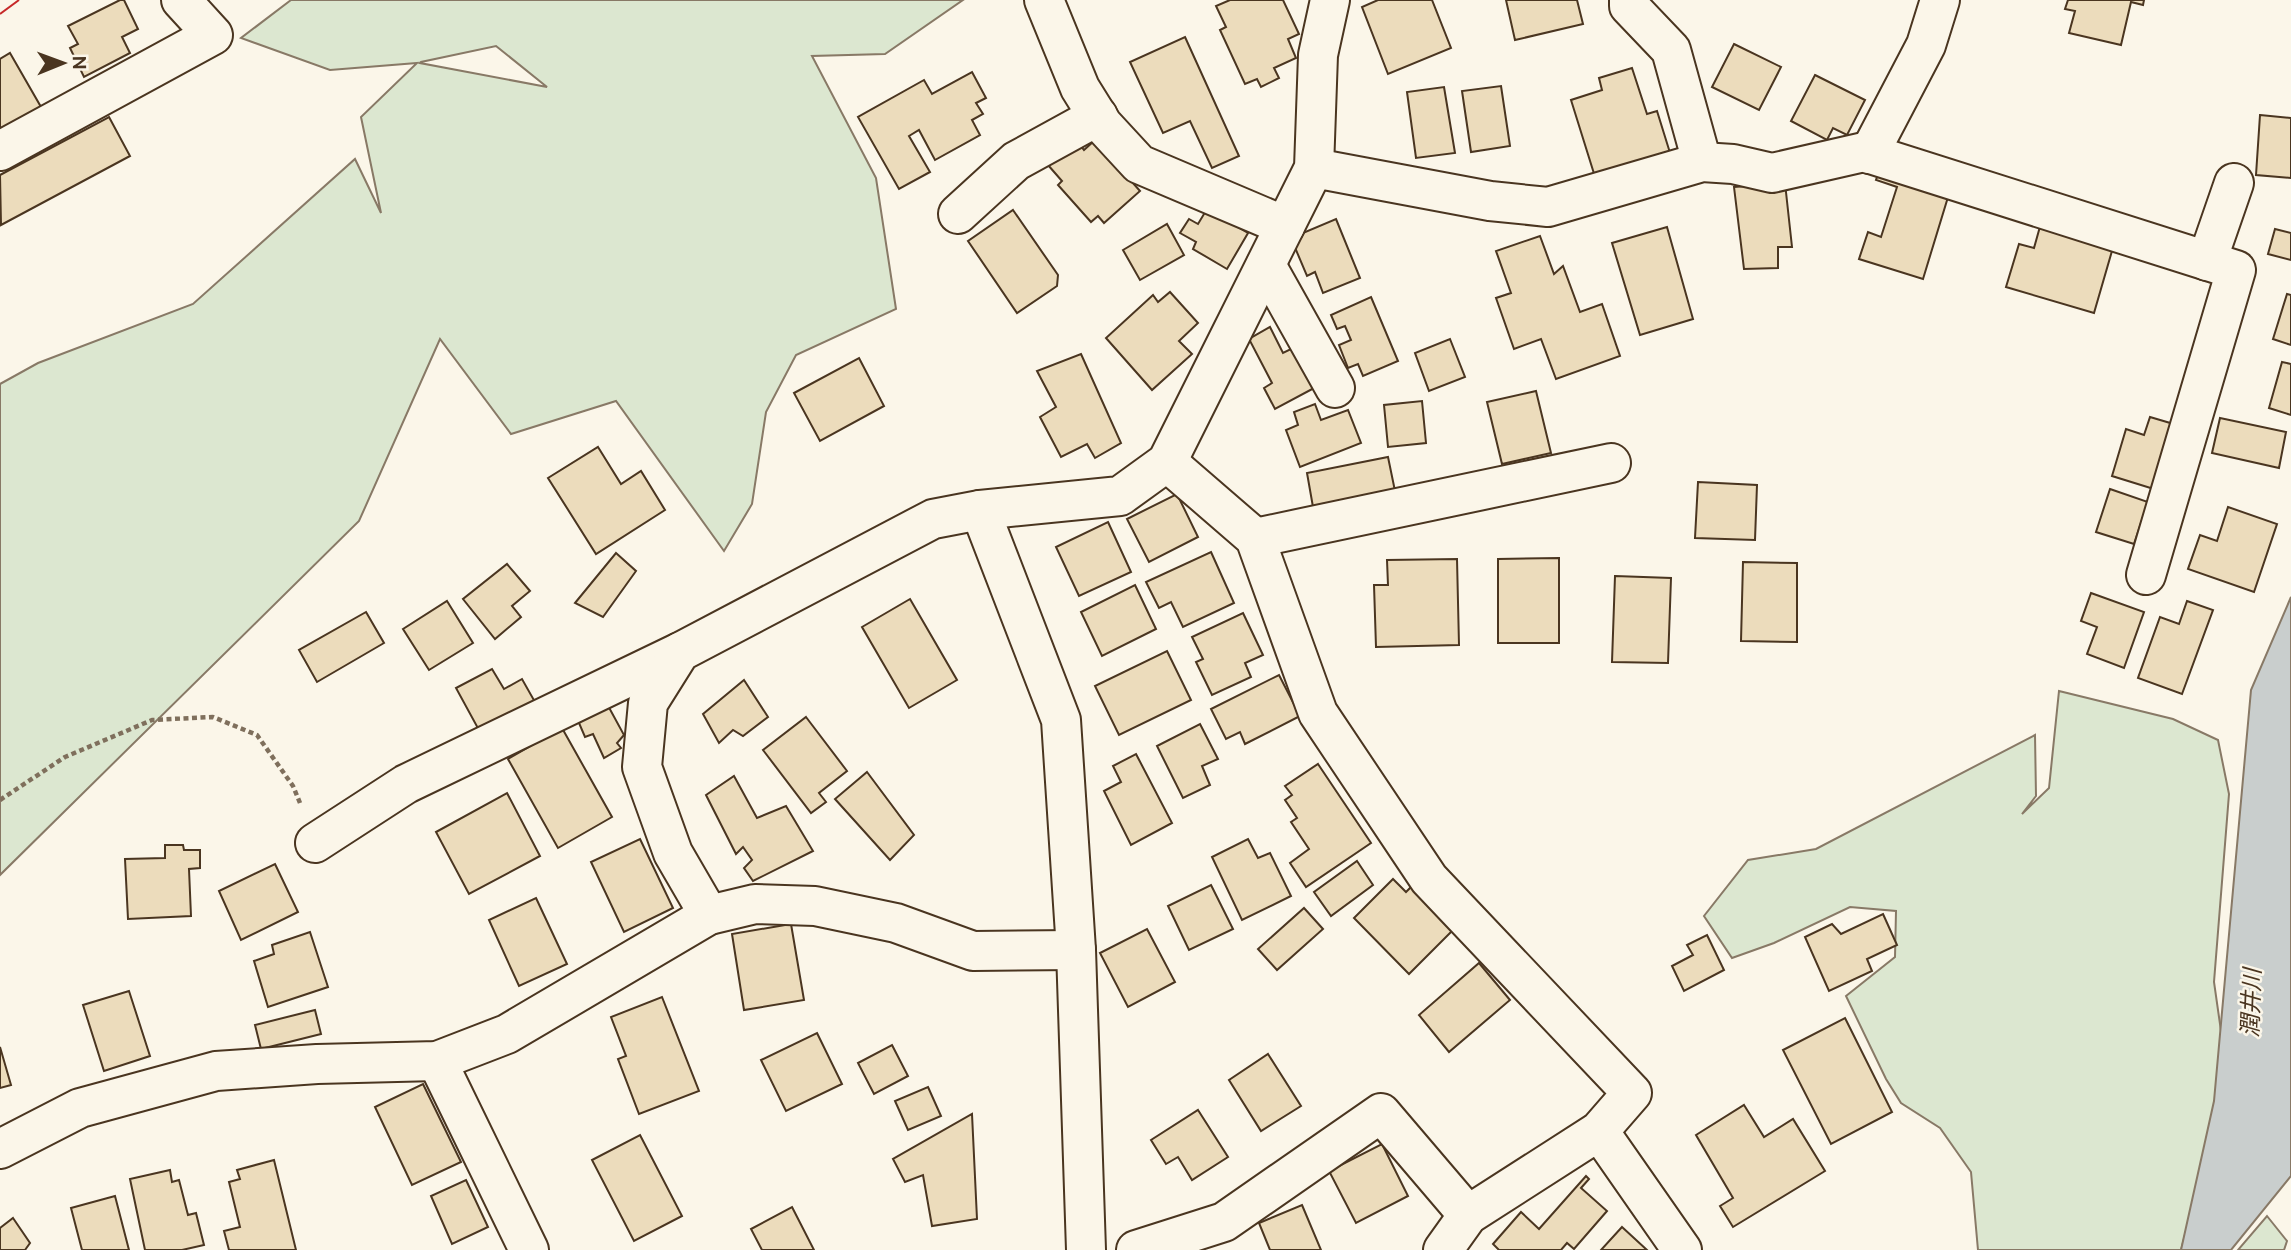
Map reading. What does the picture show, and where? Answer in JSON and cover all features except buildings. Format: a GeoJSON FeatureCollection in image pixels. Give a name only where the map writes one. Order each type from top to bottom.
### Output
{"type":"FeatureCollection","features":[{"type":"Feature","properties":{"kind":"street"},"geometry":{"type":"LineString","coordinates":[[0,151],[213,36],[181,0]]}},
{"type":"Feature","properties":{"kind":"street"},"geometry":{"type":"LineString","coordinates":[[1044,0],[1080,88],[1103,125],[1139,164],[1285,226]]}},
{"type":"Feature","properties":{"kind":"street"},"geometry":{"type":"LineString","coordinates":[[315,843],[406,784],[680,652],[933,519],[980,510],[1120,496],[1167,462],[1314,168],[1318,55],[1330,0]]}},
{"type":"Feature","properties":{"kind":"street"},"geometry":{"type":"LineString","coordinates":[[1629,0],[1629,6],[1671,50],[1702,162]]}},
{"type":"Feature","properties":{"kind":"street"},"geometry":{"type":"LineString","coordinates":[[1870,154],[1926,45],[1940,0]]}},
{"type":"Feature","properties":{"kind":"street"},"geometry":{"type":"LineString","coordinates":[[958,214],[1016,161],[1098,116]]}},
{"type":"Feature","properties":{"kind":"street"},"geometry":{"type":"LineString","coordinates":[[1314,168],[1490,201],[1548,207],[1702,162],[1734,164],[1772,173],[1864,152],[2236,270],[2146,575]]}},
{"type":"Feature","properties":{"kind":"street"},"geometry":{"type":"LineString","coordinates":[[2207,261],[2234,183]]}},
{"type":"Feature","properties":{"kind":"street"},"geometry":{"type":"LineString","coordinates":[[1266,265],[1335,388]]}},
{"type":"Feature","properties":{"kind":"street"},"geometry":{"type":"LineString","coordinates":[[1167,462],[1255,538],[1318,713],[1429,879],[1632,1093],[1599,1131],[1468,1215],[1443,1250]]}},
{"type":"Feature","properties":{"kind":"street"},"geometry":{"type":"LineString","coordinates":[[1255,538],[1611,463]]}},
{"type":"Feature","properties":{"kind":"street"},"geometry":{"type":"LineString","coordinates":[[980,510],[1061,720],[1076,950],[1086,1250]]}},
{"type":"Feature","properties":{"kind":"street"},"geometry":{"type":"LineString","coordinates":[[680,652],[648,703],[642,767],[673,853],[709,915]]}},
{"type":"Feature","properties":{"kind":"street"},"geometry":{"type":"LineString","coordinates":[[0,1149],[80,1108],[216,1072],[437,1061],[507,1034],[709,915],[755,904],[815,906],[896,922],[973,951],[1076,950]]}},
{"type":"Feature","properties":{"kind":"street"},"geometry":{"type":"LineString","coordinates":[[437,1061],[529,1250]]}},
{"type":"Feature","properties":{"kind":"street"},"geometry":{"type":"LineString","coordinates":[[1136,1250],[1224,1222],[1381,1113],[1468,1215]]}},
{"type":"Feature","properties":{"kind":"street"},"geometry":{"type":"LineString","coordinates":[[1599,1131],[1682,1250]]}},
{"type":"Feature","properties":{"kind":"path"},"geometry":{"type":"LineString","coordinates":[[0,800],[65,757],[152,720],[213,717],[257,735],[293,786],[315,843]]}},
{"type":"Feature","properties":{"kind":"green space"},"geometry":{"type":"Polygon","coordinates":[[[291,0],[963,0],[885,54],[812,56],[876,178],[896,309],[796,355],[766,412],[752,504],[724,551],[616,401],[511,434],[440,339],[359,521],[0,875],[0,384],[38,363],[193,304],[355,159],[381,213],[361,117],[417,63],[330,70],[241,38],[291,0]],[[496,46],[420,63],[547,87],[496,46]]]}},
{"type":"Feature","properties":{"kind":"green space"},"geometry":{"type":"Polygon","coordinates":[[[2059,691],[2173,719],[2218,740],[2229,794],[2214,982],[2227,1073],[2181,1250],[1978,1250],[1971,1172],[1940,1128],[1901,1103],[1886,1079],[1846,996],[1895,957],[1896,911],[1850,907],[1774,943],[1732,958],[1704,916],[1748,860],[1816,849],[2035,735],[2036,796],[2022,814],[2049,788],[2059,691]]]}},
{"type":"Feature","properties":{"kind":"green space"},"geometry":{"type":"Polygon","coordinates":[[[2267,1216],[2287,1241],[2284,1250],[2238,1250],[2267,1216]]]}},
{"type":"Feature","properties":{"kind":"water","name":"潤井川"},"geometry":{"type":"Polygon","coordinates":[[[2291,597],[2291,1176],[2231,1250],[2181,1250],[2214,1101],[2251,690],[2291,597]]]}},
{"type":"Feature","properties":{"kind":"power"},"geometry":{"type":"LineString","coordinates":[[0,14],[19,0]]}}]}
